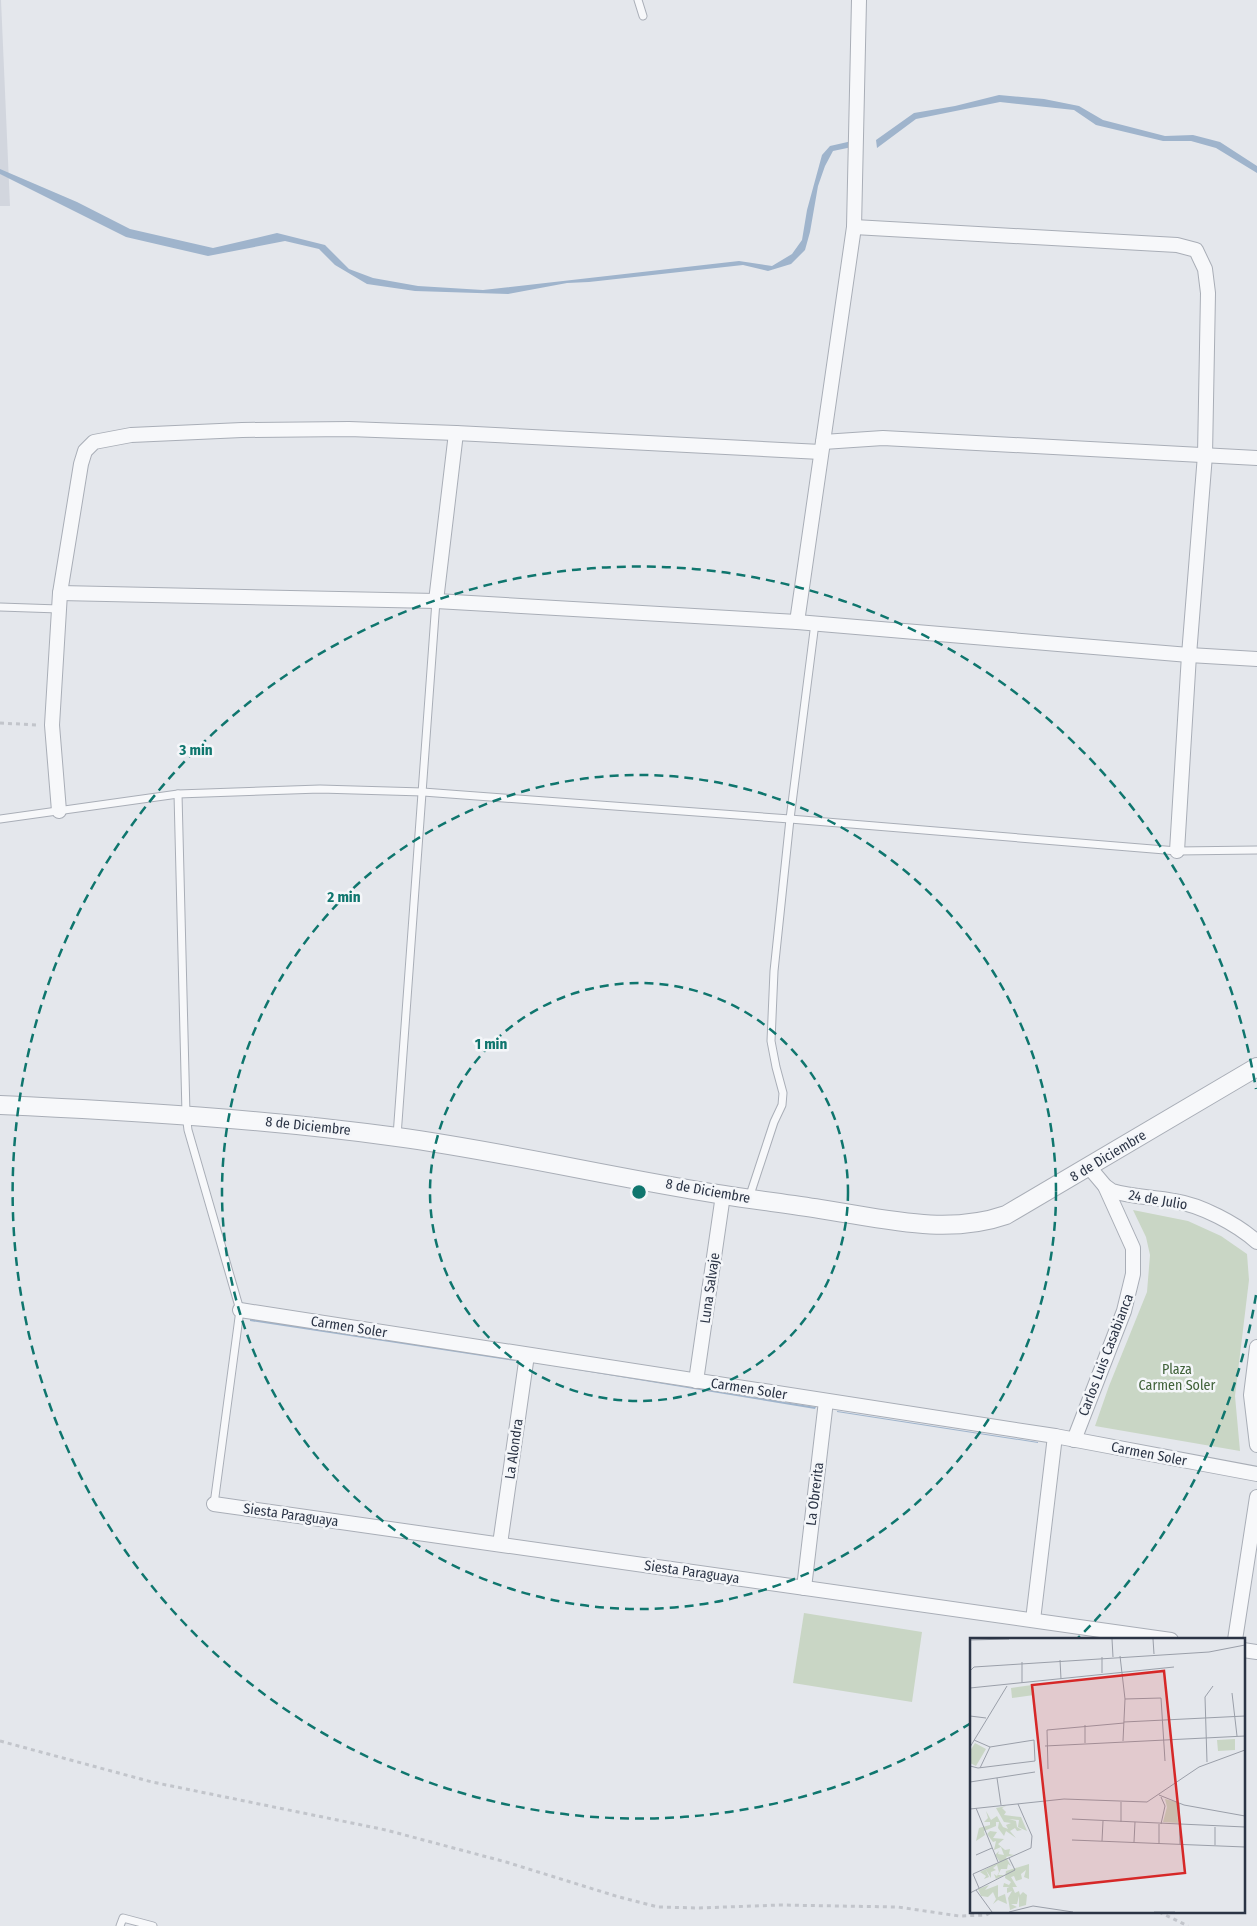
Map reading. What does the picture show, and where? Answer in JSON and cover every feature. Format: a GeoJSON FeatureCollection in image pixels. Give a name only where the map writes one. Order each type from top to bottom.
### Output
{"type":"FeatureCollection","features":[{"type":"Feature","properties":{"kind":"street"},"geometry":{"type":"LineString","coordinates":[[797,622],[854,227],[859,0]]}},
{"type":"Feature","properties":{"kind":"street"},"geometry":{"type":"LineString","coordinates":[[854,227],[1177,245],[1196,250],[1205,269],[1208,293],[1205,455],[1189,655],[1177,851]]}},
{"type":"Feature","properties":{"kind":"street"},"geometry":{"type":"LineString","coordinates":[[59,811],[52,725],[60,593],[81,464],[85,450],[94,442],[131,435],[242,430],[349,430],[822,447],[883,438],[1257,458]]}},
{"type":"Feature","properties":{"kind":"street"},"geometry":{"type":"LineString","coordinates":[[436,601],[456,433]]}},
{"type":"Feature","properties":{"kind":"street"},"geometry":{"type":"LineString","coordinates":[[60,593],[436,601],[815,623],[1189,655],[1257,659]]}},
{"type":"Feature","properties":{"kind":"street","name":"8 de Diciembre"},"geometry":{"type":"LineString","coordinates":[[0,1105],[186,1114],[286,1123],[397,1137],[463,1147],[723,1195],[925,1224],[951,1226],[988,1222],[1006,1215],[1257,1067]]}},
{"type":"Feature","properties":{"kind":"street"},"geometry":{"type":"LineString","coordinates":[[1089,1167],[1105,1186]]}},
{"type":"Feature","properties":{"kind":"street","name":"24 de Julio"},"geometry":{"type":"LineString","coordinates":[[1105,1186],[1120,1193],[1176,1201],[1198,1207],[1248,1234],[1257,1242]]}},
{"type":"Feature","properties":{"kind":"street","name":"Carlos Luis Casabianca"},"geometry":{"type":"LineString","coordinates":[[1074,1440],[1124,1311],[1133,1274],[1133,1248],[1105,1186]]}},
{"type":"Feature","properties":{"kind":"street","name":"Luna Salvaje"},"geometry":{"type":"LineString","coordinates":[[696,1381],[723,1195]]}},
{"type":"Feature","properties":{"kind":"street","name":"Carmen Soler"},"geometry":{"type":"LineString","coordinates":[[240,1310],[1055,1436],[1257,1474]]}},
{"type":"Feature","properties":{"kind":"street"},"geometry":{"type":"LineString","coordinates":[[1257,1347],[1251,1395],[1257,1445]]}},
{"type":"Feature","properties":{"kind":"street","name":"La Alondra"},"geometry":{"type":"LineString","coordinates":[[500,1544],[527,1354]]}},
{"type":"Feature","properties":{"kind":"street","name":"La Obrerita"},"geometry":{"type":"LineString","coordinates":[[804,1588],[826,1401]]}},
{"type":"Feature","properties":{"kind":"street"},"geometry":{"type":"LineString","coordinates":[[1033,1620],[1055,1436]]}},
{"type":"Feature","properties":{"kind":"street"},"geometry":{"type":"LineString","coordinates":[[1235,1638],[1257,1497]]}},
{"type":"Feature","properties":{"kind":"street","name":"Siesta Paraguaya"},"geometry":{"type":"LineString","coordinates":[[214,1504],[1156,1638]]}},
{"type":"Feature","properties":{"kind":"street"},"geometry":{"type":"LineString","coordinates":[[1244,1650],[1257,1652]]}},
{"type":"Feature","properties":{"kind":"lane"},"geometry":{"type":"LineString","coordinates":[[638,0],[643,16]]}},
{"type":"Feature","properties":{"kind":"lane"},"geometry":{"type":"LineString","coordinates":[[397,1137],[436,601]]}},
{"type":"Feature","properties":{"kind":"lane"},"geometry":{"type":"LineString","coordinates":[[0,607],[59,608]]}},
{"type":"Feature","properties":{"kind":"lane"},"geometry":{"type":"LineString","coordinates":[[749,1199],[774,1122],[782,1105],[783,1093],[771,1041],[774,971],[790,819],[815,623]]}},
{"type":"Feature","properties":{"kind":"lane"},"geometry":{"type":"LineString","coordinates":[[0,819],[178,794],[320,789],[423,792],[790,819],[1177,851],[1257,850]]}},
{"type":"Feature","properties":{"kind":"lane"},"geometry":{"type":"LineString","coordinates":[[178,794],[186,1114],[188,1130],[240,1310],[214,1504]]}},
{"type":"Feature","properties":{"kind":"lane"},"geometry":{"type":"LineString","coordinates":[[120,1926],[123,1918],[153,1926]]}},
{"type":"Feature","properties":{"kind":"path"},"geometry":{"type":"LineString","coordinates":[[0,724],[52,725]]}},
{"type":"Feature","properties":{"kind":"path"},"geometry":{"type":"LineString","coordinates":[[0,1741],[152,1782],[386,1830],[506,1862],[658,1907],[830,1905],[898,1907],[959,1916],[988,1914]]}},
{"type":"Feature","properties":{"kind":"path"},"geometry":{"type":"LineString","coordinates":[[1163,1914],[1188,1926]]}},
{"type":"Feature","properties":{"kind":"shaded area"},"geometry":{"type":"Polygon","coordinates":[[[1,0],[10,206],[0,206],[1,0]]]}},
{"type":"Feature","properties":{"kind":"green space","name":"Plaza Carmen Soler"},"geometry":{"type":"Polygon","coordinates":[[[1133,1210],[1188,1221],[1221,1236],[1247,1254],[1249,1280],[1235,1396],[1240,1451],[1095,1426],[1147,1292],[1150,1255],[1146,1237],[1133,1210]]]}},
{"type":"Feature","properties":{"kind":"green space"},"geometry":{"type":"Polygon","coordinates":[[[804,1613],[922,1632],[912,1702],[793,1683],[804,1613]]]}},
{"type":"Feature","properties":{"kind":"water"},"geometry":{"type":"Polygon","coordinates":[[[999,95],[1044,99],[1079,106],[1103,120],[1165,136],[1193,135],[1220,142],[1257,166],[1257,173],[1216,148],[1191,141],[1163,141],[1096,125],[1074,110],[1000,102],[916,119],[877,148],[876,140],[914,113],[955,106],[999,95]]]}},
{"type":"Feature","properties":{"kind":"water"},"geometry":{"type":"Polygon","coordinates":[[[852,141],[852,147],[833,151],[825,166],[818,186],[805,250],[791,264],[768,271],[743,265],[567,283],[508,294],[415,291],[367,284],[335,265],[319,249],[285,241],[208,256],[126,237],[0,174],[0,169],[77,202],[130,229],[213,248],[277,233],[325,245],[349,269],[373,278],[418,286],[483,290],[739,261],[772,266],[792,254],[802,240],[807,210],[822,155],[830,146],[852,141]]]}},
{"type":"Feature","properties":{"kind":"water"},"geometry":{"type":"Polygon","coordinates":[[[250,1319],[516,1360],[250,1321],[250,1319]]]}},
{"type":"Feature","properties":{"kind":"water"},"geometry":{"type":"Polygon","coordinates":[[[535,1363],[816,1407],[815,1409],[535,1363]]]}},
{"type":"Feature","properties":{"kind":"water"},"geometry":{"type":"Polygon","coordinates":[[[837,1412],[1038,1442],[1038,1443],[837,1412]]]}}]}
